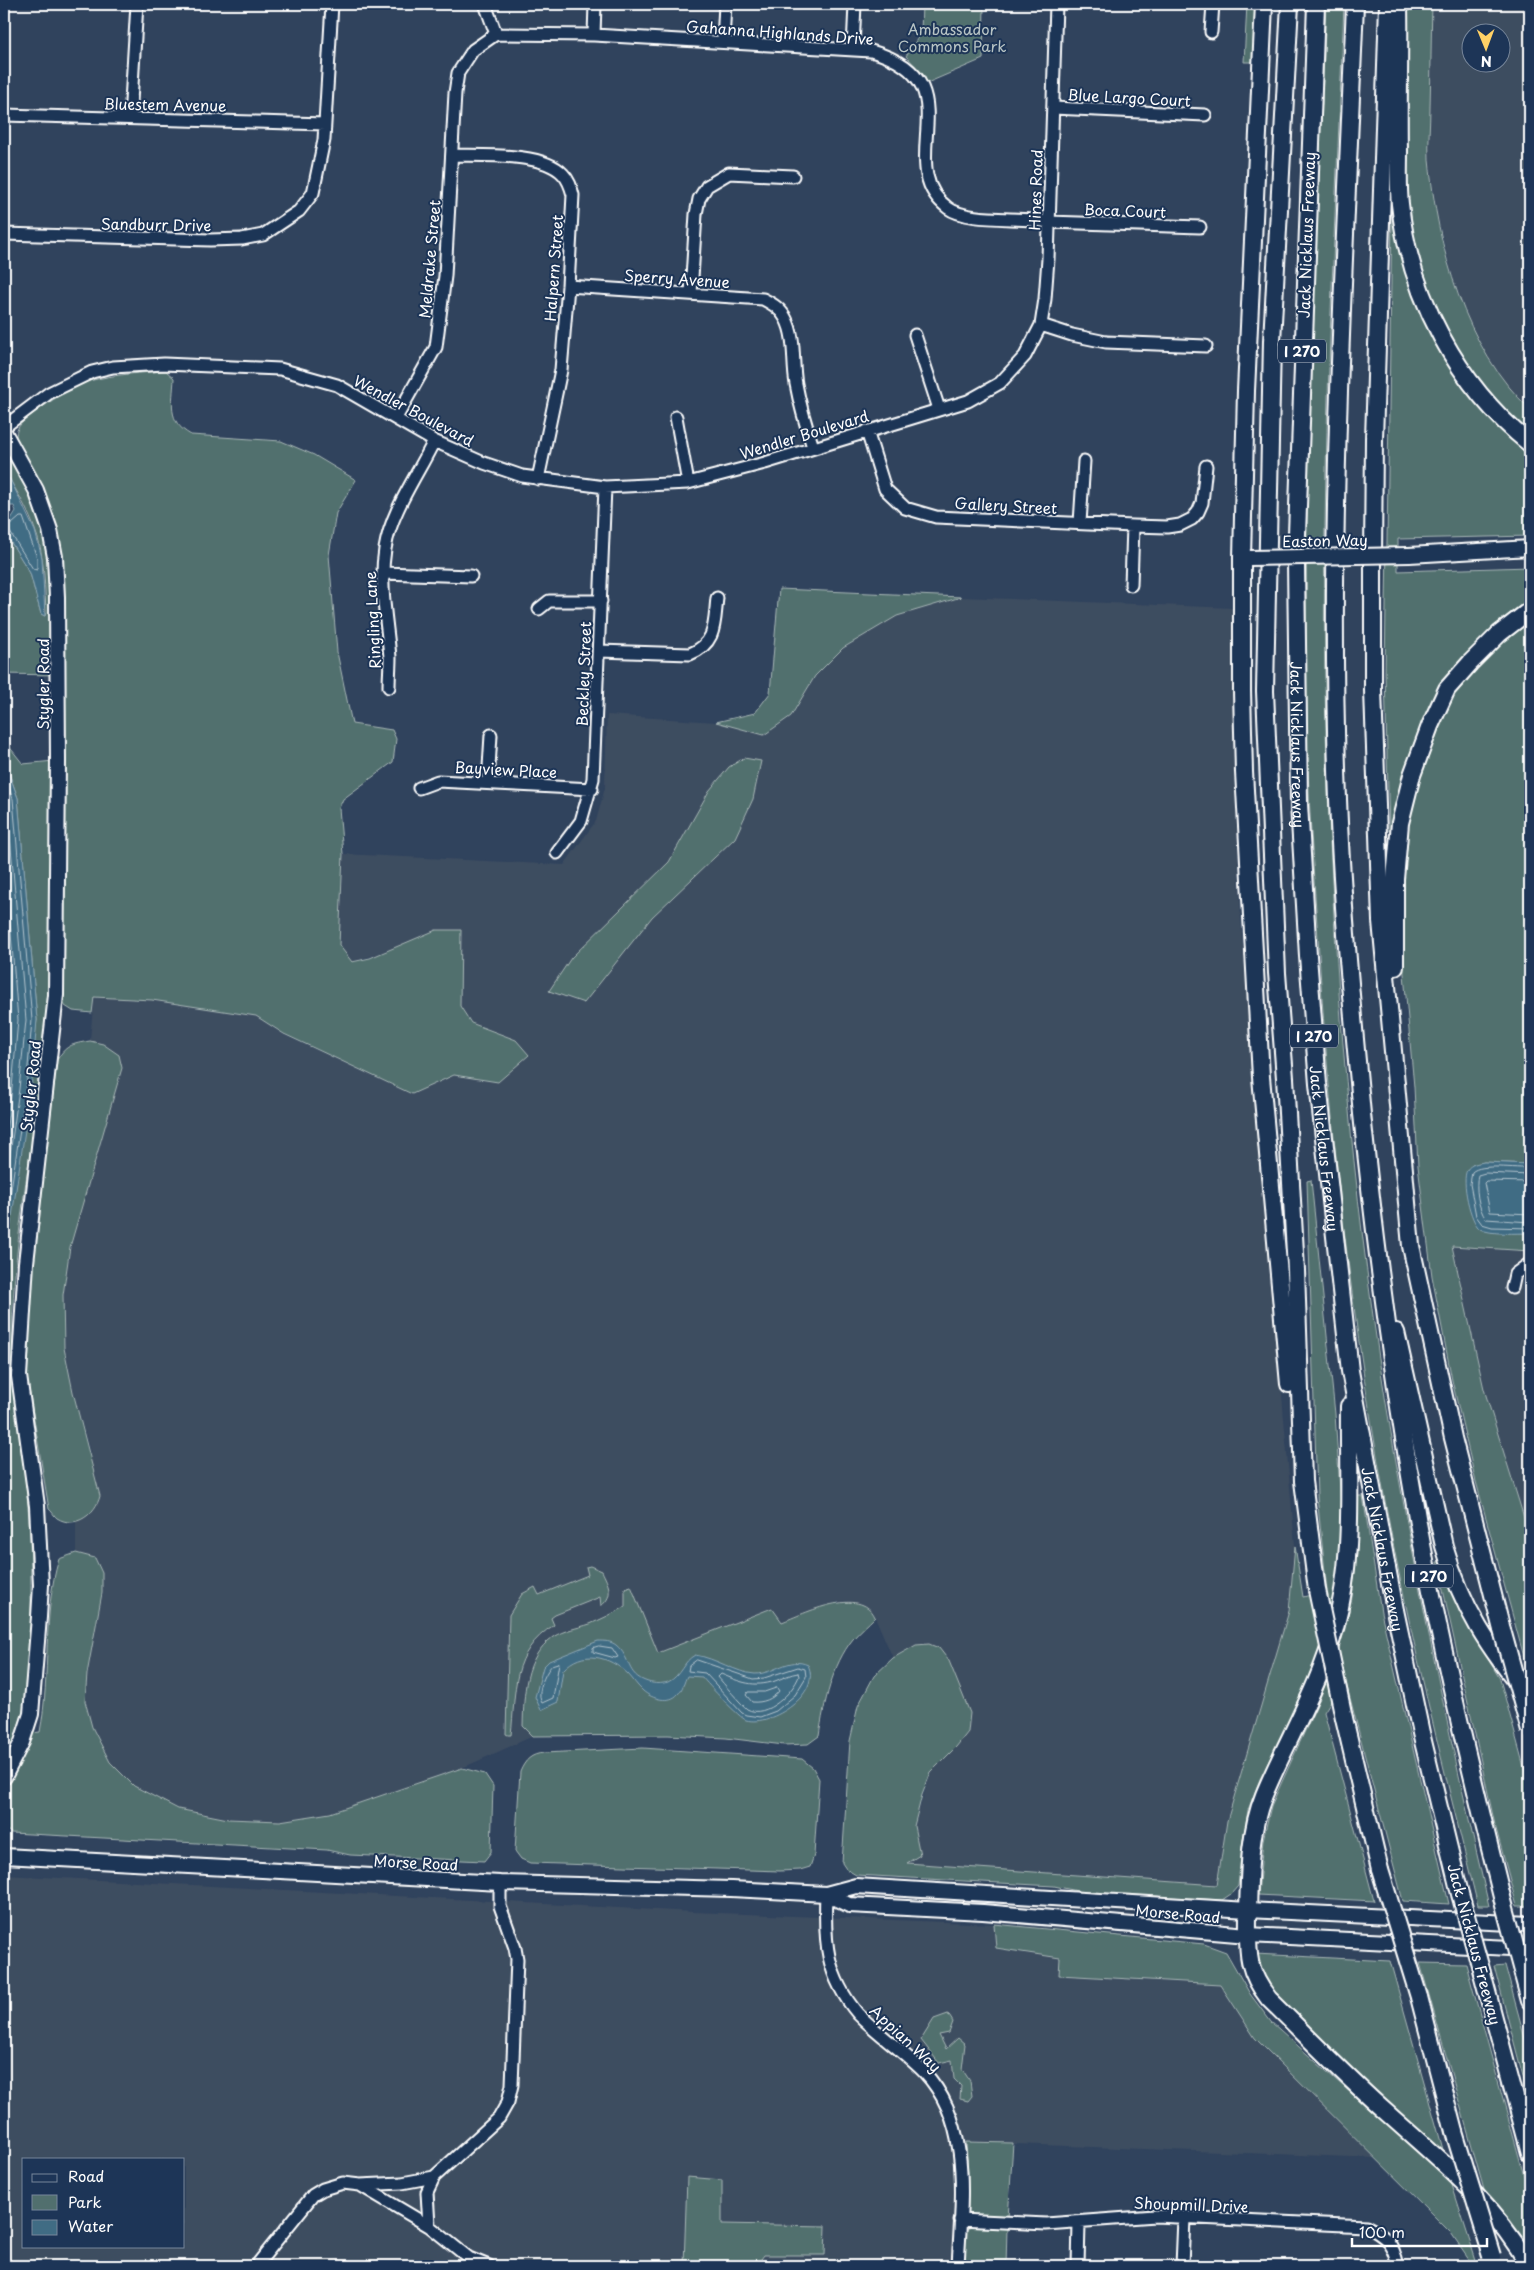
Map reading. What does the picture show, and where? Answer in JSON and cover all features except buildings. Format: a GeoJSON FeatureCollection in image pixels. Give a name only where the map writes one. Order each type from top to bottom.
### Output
{"type":"FeatureCollection","features":[{"type":"Feature","properties":{"kind":"highway"},"geometry":{"type":"LineString","coordinates":[[1264,4],[1250,275],[1244,772],[1261,1077],[1290,1397],[1318,1590],[1344,1718],[1380,1870],[1419,1997],[1454,2132],[1494,2261]]}},
{"type":"Feature","properties":{"kind":"highway"},"geometry":{"type":"LineString","coordinates":[[1290,4],[1272,341],[1264,692],[1277,973],[1286,1078],[1296,1270],[1303,1480]]}},
{"type":"Feature","properties":{"kind":"highway","name":"Jack Nicklaus Freeway"},"geometry":{"type":"LineString","coordinates":[[1316,4],[1299,415],[1296,699],[1308,956],[1318,1084],[1350,1371],[1395,1610],[1421,1733],[1460,1894],[1530,2152]]}},
{"type":"Feature","properties":{"kind":"highway","name":"I 270"},"geometry":{"type":"LineString","coordinates":[[1355,4],[1336,464],[1337,760],[1345,933],[1377,1252],[1392,1364],[1418,1525],[1450,1680],[1502,1897],[1530,2001]]}},
{"type":"Feature","properties":{"kind":"highway"},"geometry":{"type":"LineString","coordinates":[[1388,4],[1374,439],[1373,690],[1381,921],[1411,1246],[1453,1438],[1530,1731]]}},
{"type":"Feature","properties":{"kind":"highway"},"geometry":{"type":"LineString","coordinates":[[1400,4],[1399,193],[1405,239],[1421,290],[1438,334],[1466,377],[1496,412],[1530,444]]}},
{"type":"Feature","properties":{"kind":"highway"},"geometry":{"type":"LineString","coordinates":[[1396,1074],[1395,879],[1400,823],[1412,775],[1430,726],[1447,689],[1499,634],[1530,610]]}},
{"type":"Feature","properties":{"kind":"highway"},"geometry":{"type":"LineString","coordinates":[[1377,1252],[1410,1389],[1444,1546],[1454,1580],[1484,1638],[1504,1667],[1530,1698]]}},
{"type":"Feature","properties":{"kind":"highway"},"geometry":{"type":"LineString","coordinates":[[1350,1371],[1349,1542],[1344,1587],[1335,1630],[1304,1710],[1264,1795],[1257,1816],[1252,1837],[1248,1910],[1249,1964],[1256,1981],[1269,1999],[1386,2113],[1460,2178],[1496,2219],[1522,2253],[1529,2266]]}},
{"type":"Feature","properties":{"kind":"main road","name":"Stygler Road"},"geometry":{"type":"LineString","coordinates":[[4,432],[36,490],[50,530],[57,597],[58,752],[56,995],[26,1263],[19,1376],[39,1524],[41,1585],[39,1627],[31,1714],[22,1742],[4,1777]]}},
{"type":"Feature","properties":{"kind":"main road","name":"Easton Way"},"geometry":{"type":"LineString","coordinates":[[1409,555],[1530,548]]}},
{"type":"Feature","properties":{"kind":"main road","name":"Easton Way"},"geometry":{"type":"LineString","coordinates":[[1246,558],[1409,555],[1530,557]]}},
{"type":"Feature","properties":{"kind":"main road","name":"Morse Road"},"geometry":{"type":"LineString","coordinates":[[4,1856],[500,1883],[731,1889],[826,1894],[856,1886],[1248,1910],[1530,1924]]}},
{"type":"Feature","properties":{"kind":"main road","name":"Morse Road"},"geometry":{"type":"LineString","coordinates":[[826,1894],[849,1905],[982,1912],[1248,1935],[1530,1949]]}},
{"type":"Feature","properties":{"kind":"street"},"geometry":{"type":"LineString","coordinates":[[130,118],[137,4]]}},
{"type":"Feature","properties":{"kind":"street"},"geometry":{"type":"LineString","coordinates":[[325,124],[332,4]]}},
{"type":"Feature","properties":{"kind":"street"},"geometry":{"type":"LineString","coordinates":[[485,4],[496,34]]}},
{"type":"Feature","properties":{"kind":"street"},"geometry":{"type":"LineString","coordinates":[[594,35],[596,4]]}},
{"type":"Feature","properties":{"kind":"street"},"geometry":{"type":"LineString","coordinates":[[723,42],[725,4]]}},
{"type":"Feature","properties":{"kind":"street"},"geometry":{"type":"LineString","coordinates":[[853,48],[856,4]]}},
{"type":"Feature","properties":{"kind":"street","name":"Hines Road"},"geometry":{"type":"LineString","coordinates":[[1014,370],[1025,356],[1040,325],[1045,298],[1056,4]]}},
{"type":"Feature","properties":{"kind":"street"},"geometry":{"type":"LineString","coordinates":[[1211,32],[1213,4]]}},
{"type":"Feature","properties":{"kind":"street","name":"Gahanna Highlands Drive"},"geometry":{"type":"LineString","coordinates":[[496,34],[594,35],[853,48],[890,56],[903,63],[921,85],[928,113],[926,173],[931,187],[948,209],[963,216],[977,218],[1031,218],[1049,222]]}},
{"type":"Feature","properties":{"kind":"street","name":"Meldrake Street"},"geometry":{"type":"LineString","coordinates":[[396,418],[436,347],[444,276],[453,155],[455,93],[458,73],[473,50],[496,34]]}},
{"type":"Feature","properties":{"kind":"street","name":"Blue Largo Court"},"geometry":{"type":"LineString","coordinates":[[1053,108],[1205,115]]}},
{"type":"Feature","properties":{"kind":"street","name":"Bluestem Avenue"},"geometry":{"type":"LineString","coordinates":[[4,115],[325,124]]}},
{"type":"Feature","properties":{"kind":"street","name":"Sandburr Drive"},"geometry":{"type":"LineString","coordinates":[[4,234],[210,240],[242,239],[263,235],[299,211],[313,193],[324,140],[325,124]]}},
{"type":"Feature","properties":{"kind":"street","name":"Halpern Street"},"geometry":{"type":"LineString","coordinates":[[453,155],[539,161],[562,172],[569,182],[573,194],[561,370],[538,479]]}},
{"type":"Feature","properties":{"kind":"street"},"geometry":{"type":"LineString","coordinates":[[691,294],[696,214],[699,199],[707,186],[729,173],[792,176]]}},
{"type":"Feature","properties":{"kind":"street","name":"Boca Court"},"geometry":{"type":"LineString","coordinates":[[1049,222],[1200,227]]}},
{"type":"Feature","properties":{"kind":"street","name":"Sperry Avenue"},"geometry":{"type":"LineString","coordinates":[[568,286],[763,299],[781,310],[792,335],[796,382],[801,409],[813,447]]}},
{"type":"Feature","properties":{"kind":"street"},"geometry":{"type":"LineString","coordinates":[[1040,325],[1072,335],[1106,342],[1206,346]]}},
{"type":"Feature","properties":{"kind":"street"},"geometry":{"type":"LineString","coordinates":[[915,335],[939,409]]}},
{"type":"Feature","properties":{"kind":"street","name":"Wendler Boulevard"},"geometry":{"type":"LineString","coordinates":[[4,427],[49,393],[92,372],[113,367],[164,364],[280,369],[337,385],[434,441],[484,464],[538,479],[605,488],[688,483],[765,463],[968,401],[1000,383],[1014,370]]}},
{"type":"Feature","properties":{"kind":"street"},"geometry":{"type":"LineString","coordinates":[[676,417],[688,483]]}},
{"type":"Feature","properties":{"kind":"street","name":"Gallery Street"},"geometry":{"type":"LineString","coordinates":[[866,432],[885,489],[905,508],[936,516],[1168,528],[1180,526],[1192,519],[1202,503],[1206,466]]}},
{"type":"Feature","properties":{"kind":"street","name":"Ringling Lane"},"geometry":{"type":"LineString","coordinates":[[389,687],[390,658],[383,601],[385,550],[390,528],[434,441]]}},
{"type":"Feature","properties":{"kind":"street"},"geometry":{"type":"LineString","coordinates":[[1080,523],[1084,460]]}},
{"type":"Feature","properties":{"kind":"street","name":"Beckley Street"},"geometry":{"type":"LineString","coordinates":[[557,853],[581,821],[592,789],[605,488]]}},
{"type":"Feature","properties":{"kind":"street"},"geometry":{"type":"LineString","coordinates":[[1131,585],[1133,526]]}},
{"type":"Feature","properties":{"kind":"street"},"geometry":{"type":"LineString","coordinates":[[383,573],[471,576]]}},
{"type":"Feature","properties":{"kind":"street"},"geometry":{"type":"LineString","coordinates":[[599,651],[690,654],[700,650],[708,642],[714,630],[716,598]]}},
{"type":"Feature","properties":{"kind":"street"},"geometry":{"type":"LineString","coordinates":[[538,609],[550,602],[601,601]]}},
{"type":"Feature","properties":{"kind":"street"},"geometry":{"type":"LineString","coordinates":[[488,783],[491,735]]}},
{"type":"Feature","properties":{"kind":"street","name":"Bayview Place"},"geometry":{"type":"LineString","coordinates":[[419,788],[438,781],[592,789]]}},
{"type":"Feature","properties":{"kind":"street"},"geometry":{"type":"LineString","coordinates":[[1512,1288],[1515,1274],[1530,1263]]}},
{"type":"Feature","properties":{"kind":"street"},"geometry":{"type":"LineString","coordinates":[[429,2226],[428,2192],[434,2177],[499,2118],[508,2102],[512,2085],[518,1958],[500,1906],[500,1883]]}},
{"type":"Feature","properties":{"kind":"street","name":"Appian Way"},"geometry":{"type":"LineString","coordinates":[[826,1894],[826,1949],[835,1979],[858,2014],[930,2080],[953,2122],[961,2161],[958,2266]]}},
{"type":"Feature","properties":{"kind":"street"},"geometry":{"type":"LineString","coordinates":[[256,2266],[313,2195],[323,2189],[343,2183],[360,2185],[402,2183],[434,2177]]}},
{"type":"Feature","properties":{"kind":"street"},"geometry":{"type":"LineString","coordinates":[[360,2185],[429,2226],[469,2258],[489,2266]]}},
{"type":"Feature","properties":{"kind":"street","name":"Shoupmill Drive"},"geometry":{"type":"LineString","coordinates":[[960,2220],[1046,2224],[1155,2216],[1366,2226],[1384,2235],[1395,2253],[1398,2266]]}},
{"type":"Feature","properties":{"kind":"street"},"geometry":{"type":"LineString","coordinates":[[1182,2266],[1184,2218]]}},
{"type":"Feature","properties":{"kind":"street"},"geometry":{"type":"LineString","coordinates":[[1078,2266],[1079,2223]]}},
{"type":"Feature","properties":{"kind":"shaded area"},"geometry":{"type":"Polygon","coordinates":[[[1432,4],[1530,4],[1530,409],[1511,392],[1488,358],[1468,319],[1453,278],[1437,215],[1429,158],[1432,4]]]}},
{"type":"Feature","properties":{"kind":"shaded area"},"geometry":{"type":"Polygon","coordinates":[[[961,597],[1232,608],[1234,768],[1241,922],[1295,1546],[1289,1611],[1227,1821],[1217,1885],[906,1863],[919,1855],[914,1826],[931,1772],[968,1732],[970,1712],[916,1645],[893,1658],[873,1612],[838,1602],[782,1622],[772,1608],[658,1653],[625,1588],[625,1607],[591,1624],[567,1631],[553,1638],[539,1653],[525,1687],[523,1726],[533,1736],[462,1768],[330,1813],[280,1821],[228,1819],[178,1809],[134,1786],[110,1762],[92,1727],[85,1701],[87,1674],[102,1593],[102,1573],[95,1558],[76,1553],[76,1521],[88,1516],[90,1452],[73,1392],[64,1348],[63,1295],[103,1044],[90,1041],[94,997],[152,1000],[256,1016],[284,1035],[412,1094],[454,1075],[498,1082],[515,1040],[471,1023],[459,1006],[461,930],[351,962],[339,945],[343,854],[564,865],[596,821],[605,788],[607,715],[716,722],[764,735],[791,716],[815,676],[843,648],[896,616],[961,597]]]}},
{"type":"Feature","properties":{"kind":"shaded area"},"geometry":{"type":"Polygon","coordinates":[[[1452,1246],[1530,1251],[1530,1537],[1484,1389],[1452,1246]]]}},
{"type":"Feature","properties":{"kind":"shaded area"},"geometry":{"type":"Polygon","coordinates":[[[4,1875],[693,1912],[994,1924],[996,1948],[1060,1958],[1059,1975],[1220,1984],[1255,2038],[1377,2158],[966,2142],[968,2174],[962,2266],[756,2266],[764,2255],[825,2255],[722,2224],[687,2177],[684,2266],[4,2266],[4,1875]]]}},
{"type":"Feature","properties":{"kind":"green space","name":"Ambassador Commons Park"},"geometry":{"type":"Polygon","coordinates":[[[922,4],[984,4],[983,59],[927,83],[924,75],[906,56],[921,33],[922,4]]]}},
{"type":"Feature","properties":{"kind":"green space"},"geometry":{"type":"Polygon","coordinates":[[[1247,4],[1258,4],[1255,62],[1244,62],[1247,4]]]}},
{"type":"Feature","properties":{"kind":"green space"},"geometry":{"type":"Polygon","coordinates":[[[1326,4],[1344,4],[1328,384],[1324,574],[1330,843],[1346,1082],[1373,1318],[1407,1525],[1460,1779],[1489,1906],[1478,1906],[1409,1619],[1385,1499],[1371,1420],[1348,1260],[1338,1179],[1323,1018],[1310,806],[1306,636],[1308,455],[1326,4]]]}},
{"type":"Feature","properties":{"kind":"green space"},"geometry":{"type":"Polygon","coordinates":[[[1408,4],[1432,4],[1429,160],[1433,193],[1447,261],[1472,327],[1488,357],[1507,385],[1530,409],[1530,438],[1462,363],[1420,278],[1406,216],[1405,92],[1408,4]]]}},
{"type":"Feature","properties":{"kind":"green space"},"geometry":{"type":"Polygon","coordinates":[[[1392,215],[1397,215],[1414,289],[1530,452],[1530,536],[1398,539],[1398,571],[1530,567],[1530,605],[1426,715],[1413,745],[1401,782],[1393,832],[1389,831],[1385,673],[1392,215]]]}},
{"type":"Feature","properties":{"kind":"green space"},"geometry":{"type":"Polygon","coordinates":[[[166,371],[174,378],[172,403],[174,417],[183,430],[191,435],[281,441],[314,455],[356,480],[336,513],[329,555],[337,652],[352,724],[392,730],[396,739],[393,762],[343,799],[339,808],[343,854],[339,945],[352,962],[370,958],[436,930],[461,930],[460,1006],[471,1023],[516,1040],[529,1055],[498,1082],[454,1075],[412,1094],[284,1034],[256,1016],[152,1000],[94,997],[92,1013],[73,1011],[65,1006],[61,991],[64,898],[62,581],[16,442],[17,432],[21,424],[34,413],[82,383],[118,375],[166,371]]]}},
{"type":"Feature","properties":{"kind":"green space"},"geometry":{"type":"Polygon","coordinates":[[[4,459],[15,464],[34,501],[45,531],[49,558],[54,675],[4,674],[4,531],[30,573],[41,614],[45,616],[46,612],[43,565],[38,538],[10,480],[4,478],[4,459]]]}},
{"type":"Feature","properties":{"kind":"green space"},"geometry":{"type":"Polygon","coordinates":[[[779,589],[961,597],[897,616],[843,648],[815,676],[791,716],[764,735],[716,722],[755,713],[770,693],[779,589]]]}},
{"type":"Feature","properties":{"kind":"green space"},"geometry":{"type":"Polygon","coordinates":[[[1530,620],[1530,1164],[1484,1162],[1472,1165],[1491,1232],[1530,1233],[1530,1251],[1452,1246],[1484,1389],[1530,1537],[1530,1679],[1475,1478],[1452,1380],[1432,1276],[1418,1166],[1414,1087],[1402,951],[1404,851],[1410,791],[1453,694],[1498,643],[1530,620]]]}},
{"type":"Feature","properties":{"kind":"green space"},"geometry":{"type":"Polygon","coordinates":[[[4,740],[23,764],[54,761],[54,896],[50,998],[16,1259],[13,1297],[12,1355],[28,1511],[31,1585],[31,1646],[28,1690],[21,1720],[15,1735],[40,1732],[45,1689],[50,1601],[59,1559],[76,1553],[95,1558],[102,1573],[102,1593],[87,1674],[85,1701],[92,1727],[110,1762],[134,1786],[178,1809],[228,1819],[280,1821],[330,1813],[462,1768],[485,1774],[493,1786],[491,1852],[484,1861],[350,1855],[327,1850],[11,1833],[4,1828],[4,1270],[37,1020],[18,798],[4,760],[4,740]]]}},
{"type":"Feature","properties":{"kind":"green space"},"geometry":{"type":"Polygon","coordinates":[[[744,758],[761,761],[753,799],[735,838],[652,917],[584,1003],[549,991],[571,958],[669,862],[709,791],[729,767],[744,758]]]}},
{"type":"Feature","properties":{"kind":"green space"},"geometry":{"type":"Polygon","coordinates":[[[90,1041],[103,1044],[119,1055],[122,1068],[70,1247],[63,1295],[64,1348],[73,1392],[100,1496],[90,1514],[78,1521],[71,1522],[57,1518],[49,1509],[24,1359],[30,1273],[56,1062],[70,1046],[90,1041]]]}},
{"type":"Feature","properties":{"kind":"green space"},"geometry":{"type":"Polygon","coordinates":[[[1311,1180],[1335,1414],[1341,1506],[1339,1565],[1332,1603],[1314,1670],[1260,1779],[1248,1810],[1238,1886],[1222,1900],[1082,1892],[1054,1886],[856,1875],[846,1869],[842,1863],[850,1741],[858,1706],[874,1676],[893,1658],[916,1645],[929,1644],[939,1648],[949,1661],[970,1713],[968,1732],[931,1772],[922,1795],[914,1826],[920,1855],[907,1863],[1217,1885],[1227,1821],[1289,1611],[1295,1546],[1303,1597],[1327,1591],[1317,1496],[1307,1181],[1311,1180]]]}},
{"type":"Feature","properties":{"kind":"green space"},"geometry":{"type":"Polygon","coordinates":[[[1357,1496],[1363,1496],[1381,1612],[1449,1904],[1403,1901],[1345,1679],[1324,1712],[1374,1901],[1258,1895],[1263,1840],[1271,1806],[1320,1698],[1344,1633],[1352,1597],[1357,1554],[1357,1496]]]}},
{"type":"Feature","properties":{"kind":"green space"},"geometry":{"type":"Polygon","coordinates":[[[1437,1562],[1440,1562],[1451,1591],[1470,1629],[1500,1679],[1530,1789],[1530,1906],[1517,1906],[1495,1825],[1437,1562]]]}},
{"type":"Feature","properties":{"kind":"green space"},"geometry":{"type":"Polygon","coordinates":[[[590,1566],[602,1571],[609,1589],[608,1598],[601,1606],[600,1597],[551,1618],[554,1625],[530,1647],[518,1673],[511,1735],[508,1735],[506,1734],[509,1615],[522,1594],[535,1587],[539,1595],[588,1575],[586,1567],[590,1566]]]}},
{"type":"Feature","properties":{"kind":"green space"},"geometry":{"type":"Polygon","coordinates":[[[631,1586],[658,1653],[772,1608],[782,1622],[817,1608],[845,1602],[858,1603],[868,1608],[875,1617],[853,1639],[846,1649],[830,1685],[819,1736],[808,1744],[784,1745],[726,1738],[668,1735],[533,1736],[523,1726],[523,1714],[525,1689],[536,1655],[553,1637],[590,1624],[625,1607],[625,1588],[631,1586]]]}},
{"type":"Feature","properties":{"kind":"green space"},"geometry":{"type":"Polygon","coordinates":[[[643,1748],[802,1759],[813,1768],[819,1779],[814,1855],[810,1867],[800,1870],[780,1871],[530,1863],[521,1859],[515,1851],[520,1772],[529,1758],[544,1753],[643,1748]]]}},
{"type":"Feature","properties":{"kind":"green space"},"geometry":{"type":"Polygon","coordinates":[[[994,1924],[1204,1944],[1226,1952],[1250,1994],[1271,2022],[1451,2182],[1478,2266],[1474,2266],[1451,2233],[1255,2038],[1220,1984],[1059,1975],[1060,1958],[996,1948],[994,1924]]]}},
{"type":"Feature","properties":{"kind":"green space"},"geometry":{"type":"Polygon","coordinates":[[[1255,1954],[1390,1961],[1444,2153],[1383,2100],[1282,2003],[1268,1985],[1255,1954]]]}},
{"type":"Feature","properties":{"kind":"green space"},"geometry":{"type":"Polygon","coordinates":[[[1420,1963],[1466,1964],[1530,2197],[1530,2258],[1486,2197],[1420,1963]]]}},
{"type":"Feature","properties":{"kind":"green space"},"geometry":{"type":"Polygon","coordinates":[[[1505,1965],[1530,2057],[1530,2103],[1494,1966],[1505,1965]]]}},
{"type":"Feature","properties":{"kind":"green space"},"geometry":{"type":"Polygon","coordinates":[[[948,2014],[953,2022],[949,2033],[939,2035],[946,2049],[958,2038],[965,2044],[962,2069],[970,2081],[972,2096],[968,2101],[960,2099],[961,2086],[954,2079],[952,2060],[939,2063],[921,2040],[934,2019],[948,2014]]]}},
{"type":"Feature","properties":{"kind":"green space"},"geometry":{"type":"Polygon","coordinates":[[[966,2142],[1013,2143],[1008,2218],[972,2217],[965,2214],[968,2174],[966,2142]]]}},
{"type":"Feature","properties":{"kind":"green space"},"geometry":{"type":"Polygon","coordinates":[[[687,2177],[722,2180],[722,2224],[826,2226],[825,2255],[764,2255],[756,2266],[684,2266],[687,2177]]]}},
{"type":"Feature","properties":{"kind":"green space"},"geometry":{"type":"Polygon","coordinates":[[[974,2226],[1007,2228],[1006,2266],[962,2266],[964,2230],[974,2226]]]}},
{"type":"Feature","properties":{"kind":"water"},"geometry":{"type":"Polygon","coordinates":[[[4,478],[10,479],[35,531],[42,558],[45,616],[41,614],[30,573],[4,531],[4,516],[11,519],[16,511],[14,506],[4,510],[4,498],[7,492],[4,489],[4,478]]]}},
{"type":"Feature","properties":{"kind":"water"},"geometry":{"type":"Polygon","coordinates":[[[4,760],[18,798],[37,1020],[31,1090],[4,1270],[4,760]]]}},
{"type":"Feature","properties":{"kind":"water"},"geometry":{"type":"Polygon","coordinates":[[[1484,1162],[1530,1164],[1530,1233],[1490,1232],[1480,1229],[1476,1225],[1468,1201],[1465,1175],[1470,1166],[1484,1162]]]}},
{"type":"Feature","properties":{"kind":"water"},"geometry":{"type":"Polygon","coordinates":[[[598,1641],[610,1642],[616,1645],[625,1655],[632,1671],[636,1675],[648,1682],[658,1684],[672,1679],[695,1655],[755,1674],[788,1664],[801,1663],[808,1665],[810,1676],[808,1686],[792,1706],[781,1713],[757,1721],[743,1718],[702,1677],[687,1676],[678,1694],[666,1700],[647,1694],[628,1674],[612,1663],[596,1657],[587,1657],[570,1663],[563,1670],[558,1702],[541,1710],[535,1697],[543,1667],[549,1661],[598,1641]]]}}]}
